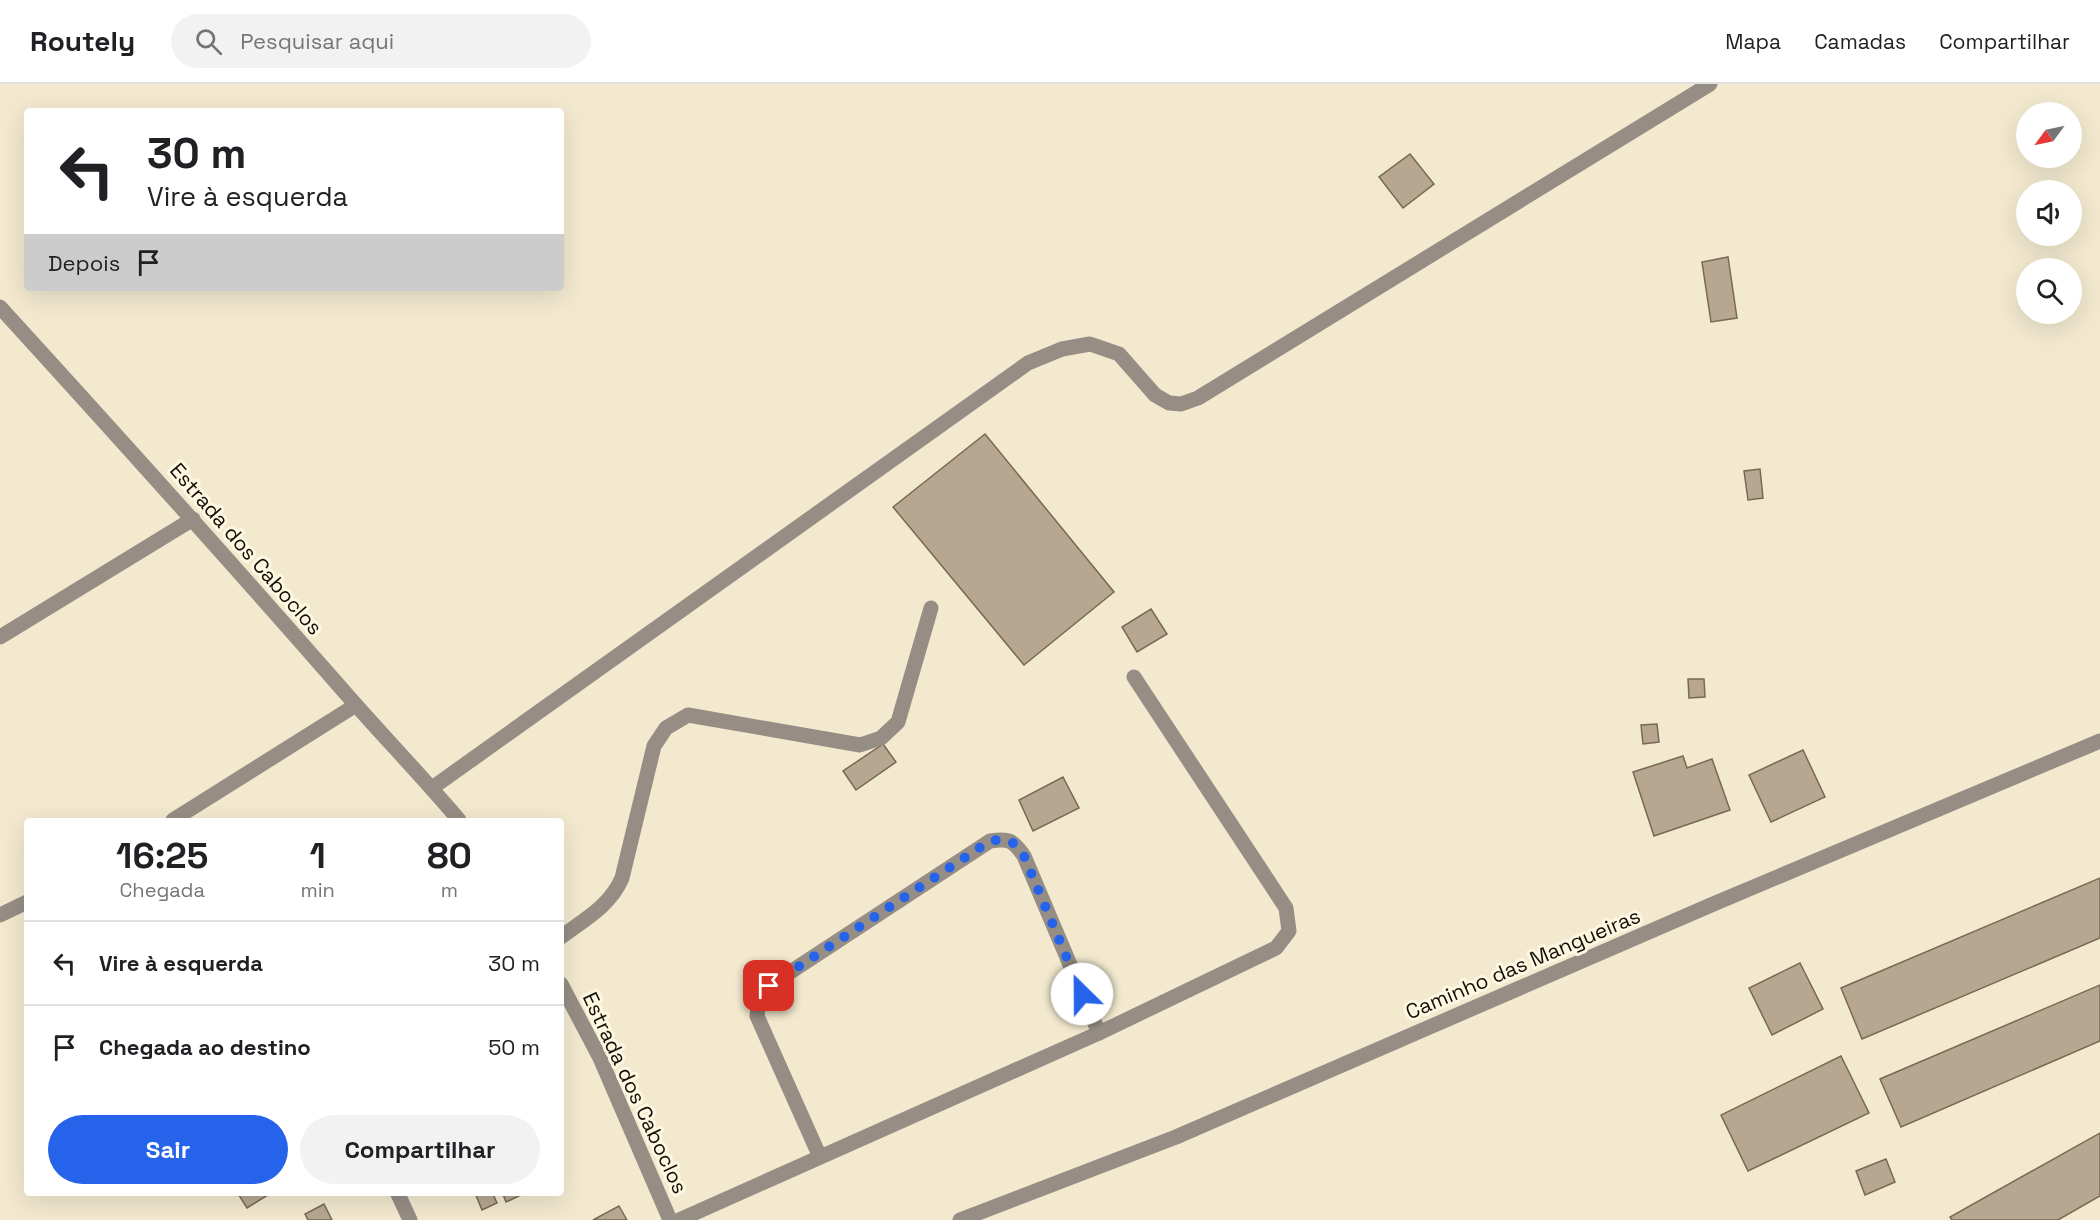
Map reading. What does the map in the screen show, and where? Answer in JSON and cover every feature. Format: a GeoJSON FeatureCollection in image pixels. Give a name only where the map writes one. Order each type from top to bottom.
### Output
{"type":"FeatureCollection","features":[{"type":"Feature","properties":{"kind":"street"},"geometry":{"type":"LineString","coordinates":[[432,788],[1028,363],[1062,349],[1090,344],[1119,354],[1155,395],[1169,403],[1181,404],[1198,398],[1710,84]]}},
{"type":"Feature","properties":{"kind":"street","name":"Estrada dos Caboclos"},"geometry":{"type":"LineString","coordinates":[[0,307],[193,519],[457,818]]}},
{"type":"Feature","properties":{"kind":"street"},"geometry":{"type":"LineString","coordinates":[[0,637],[193,519]]}},
{"type":"Feature","properties":{"kind":"street"},"geometry":{"type":"LineString","coordinates":[[564,935],[604,905],[615,893],[622,878],[654,746],[666,728],[688,715],[860,745],[881,738],[898,722],[931,608]]}},
{"type":"Feature","properties":{"kind":"street"},"geometry":{"type":"LineString","coordinates":[[679,1220],[1099,1033],[1276,948],[1289,931],[1286,908],[1134,677]]}},
{"type":"Feature","properties":{"kind":"street"},"geometry":{"type":"LineString","coordinates":[[176,818],[356,705]]}},
{"type":"Feature","properties":{"kind":"street","name":"Caminho das Mangueiras"},"geometry":{"type":"LineString","coordinates":[[960,1220],[1176,1137],[1711,905],[2100,741]]}},
{"type":"Feature","properties":{"kind":"street"},"geometry":{"type":"LineString","coordinates":[[819,1157],[757,1016],[759,1001],[769,986],[990,841],[1004,838],[1016,844],[1024,856],[1099,1033]]}},
{"type":"Feature","properties":{"kind":"street"},"geometry":{"type":"LineString","coordinates":[[0,915],[24,903]]}},
{"type":"Feature","properties":{"kind":"street","name":"Estrada dos Caboclos"},"geometry":{"type":"LineString","coordinates":[[564,990],[600,1058],[670,1220]]}},
{"type":"Feature","properties":{"kind":"street"},"geometry":{"type":"LineString","coordinates":[[398,1196],[410,1220]]}},
{"type":"Feature","properties":{"kind":"building"},"geometry":{"type":"Polygon","coordinates":[[[1410,154],[1434,184],[1403,208],[1379,177],[1410,154]]]}},
{"type":"Feature","properties":{"kind":"building"},"geometry":{"type":"Polygon","coordinates":[[[1728,257],[1737,318],[1711,322],[1702,262],[1728,257]]]}},
{"type":"Feature","properties":{"kind":"building"},"geometry":{"type":"Polygon","coordinates":[[[985,434],[1114,592],[1024,665],[893,507],[985,434]]]}},
{"type":"Feature","properties":{"kind":"building"},"geometry":{"type":"Polygon","coordinates":[[[1760,469],[1763,498],[1748,500],[1744,471],[1760,469]]]}},
{"type":"Feature","properties":{"kind":"building"},"geometry":{"type":"Polygon","coordinates":[[[1151,609],[1167,634],[1137,652],[1122,627],[1151,609]]]}},
{"type":"Feature","properties":{"kind":"building"},"geometry":{"type":"Polygon","coordinates":[[[1688,679],[1704,679],[1705,697],[1689,698],[1688,679]]]}},
{"type":"Feature","properties":{"kind":"building"},"geometry":{"type":"Polygon","coordinates":[[[1657,724],[1659,742],[1643,744],[1641,725],[1657,724]]]}},
{"type":"Feature","properties":{"kind":"building"},"geometry":{"type":"Polygon","coordinates":[[[883,744],[896,762],[856,790],[843,771],[883,744]]]}},
{"type":"Feature","properties":{"kind":"building"},"geometry":{"type":"Polygon","coordinates":[[[1803,750],[1825,797],[1771,822],[1749,775],[1803,750]]]}},
{"type":"Feature","properties":{"kind":"building"},"geometry":{"type":"Polygon","coordinates":[[[1683,756],[1687,768],[1712,759],[1730,810],[1654,836],[1633,772],[1683,756]]]}},
{"type":"Feature","properties":{"kind":"building"},"geometry":{"type":"Polygon","coordinates":[[[1063,777],[1079,808],[1033,831],[1019,800],[1063,777]]]}},
{"type":"Feature","properties":{"kind":"building"},"geometry":{"type":"Polygon","coordinates":[[[2100,878],[2100,938],[1862,1039],[1841,988],[2100,878]]]}},
{"type":"Feature","properties":{"kind":"building"},"geometry":{"type":"Polygon","coordinates":[[[1800,963],[1823,1009],[1772,1035],[1749,988],[1800,963]]]}},
{"type":"Feature","properties":{"kind":"building"},"geometry":{"type":"Polygon","coordinates":[[[2100,985],[2100,1041],[1901,1127],[1880,1079],[2100,985]]]}},
{"type":"Feature","properties":{"kind":"building"},"geometry":{"type":"Polygon","coordinates":[[[1841,1056],[1869,1113],[1748,1171],[1721,1115],[1841,1056]]]}},
{"type":"Feature","properties":{"kind":"building"},"geometry":{"type":"Polygon","coordinates":[[[2100,1133],[2100,1196],[2058,1220],[1952,1220],[1950,1217],[2100,1133]]]}},
{"type":"Feature","properties":{"kind":"building"},"geometry":{"type":"Polygon","coordinates":[[[1886,1159],[1895,1182],[1865,1195],[1856,1171],[1886,1159]]]}},
{"type":"Feature","properties":{"kind":"building"},"geometry":{"type":"Polygon","coordinates":[[[240,1196],[266,1196],[247,1208],[240,1196]]]}},
{"type":"Feature","properties":{"kind":"building"},"geometry":{"type":"Polygon","coordinates":[[[476,1196],[494,1196],[497,1203],[482,1210],[476,1196]]]}},
{"type":"Feature","properties":{"kind":"building"},"geometry":{"type":"Polygon","coordinates":[[[504,1196],[519,1196],[506,1202],[504,1196]]]}},
{"type":"Feature","properties":{"kind":"building"},"geometry":{"type":"Polygon","coordinates":[[[324,1204],[332,1220],[308,1220],[305,1214],[324,1204]]]}},
{"type":"Feature","properties":{"kind":"building"},"geometry":{"type":"Polygon","coordinates":[[[619,1206],[627,1220],[593,1220],[619,1206]]]}},
{"type":"Feature","properties":{"kind":"route"},"geometry":{"type":"LineString","coordinates":[[769,986],[990,841],[1004,838],[1016,844],[1024,856],[1082,994]]}}]}
